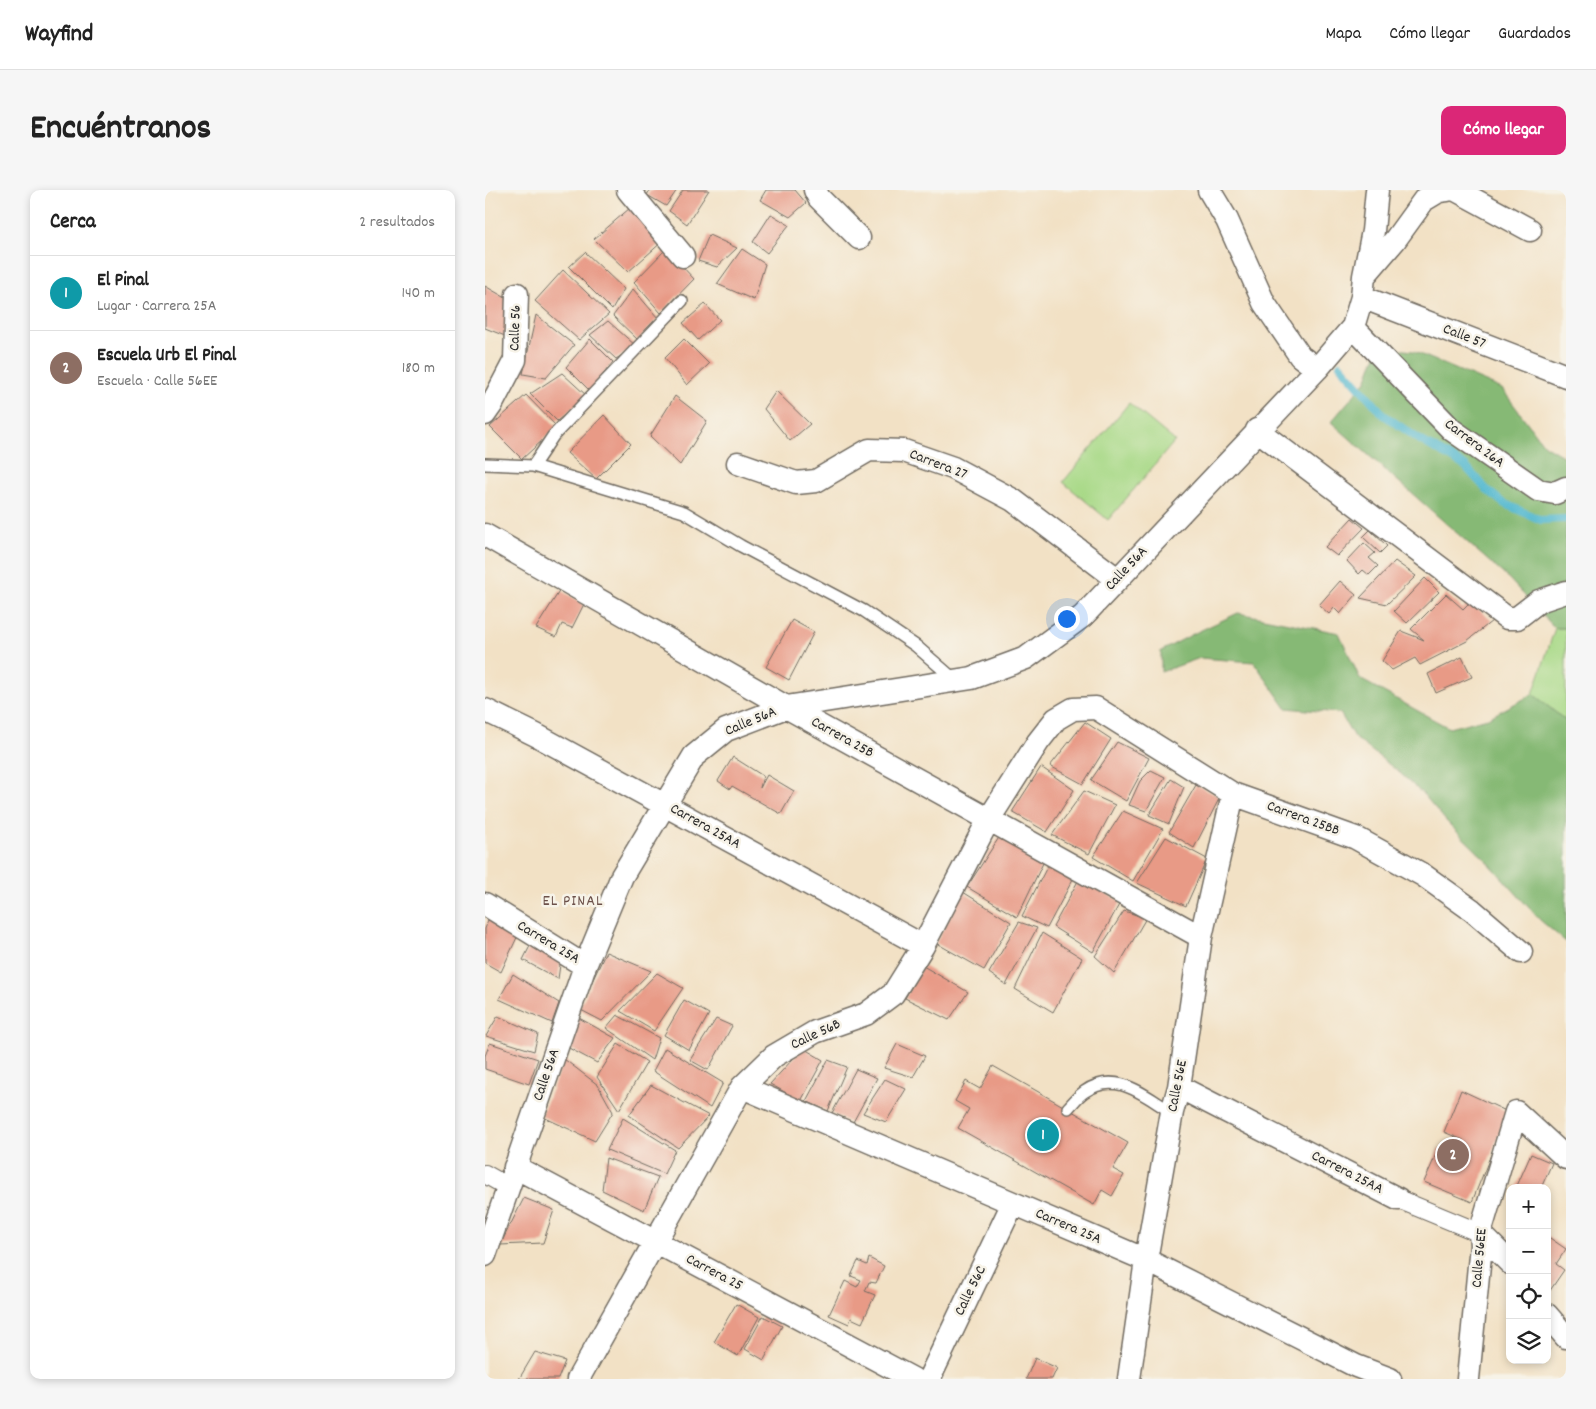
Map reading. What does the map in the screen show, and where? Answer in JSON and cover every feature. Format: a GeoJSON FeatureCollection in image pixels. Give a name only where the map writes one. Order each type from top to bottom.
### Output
{"type":"FeatureCollection","features":[{"type":"Feature","properties":{"kind":"street"},"geometry":{"type":"LineString","coordinates":[[628,190],[683,256]]}},
{"type":"Feature","properties":{"kind":"street"},"geometry":{"type":"LineString","coordinates":[[815,190],[819,198],[859,238]]}},
{"type":"Feature","properties":{"kind":"street"},"geometry":{"type":"LineString","coordinates":[[1209,190],[1227,220],[1264,303],[1300,356],[1317,369],[1353,327],[1363,287],[1373,231],[1377,190]]}},
{"type":"Feature","properties":{"kind":"street"},"geometry":{"type":"LineString","coordinates":[[1363,287],[1424,200],[1447,190],[1530,230]]}},
{"type":"Feature","properties":{"kind":"street","name":"Calle 57"},"geometry":{"type":"LineString","coordinates":[[1363,287],[1566,376]]}},
{"type":"Feature","properties":{"kind":"street","name":"Calle 56"},"geometry":{"type":"LineString","coordinates":[[485,414],[515,360],[517,294]]}},
{"type":"Feature","properties":{"kind":"street","name":"Carrera 26A"},"geometry":{"type":"LineString","coordinates":[[1353,327],[1452,430],[1538,490],[1555,493],[1566,488]]}},
{"type":"Feature","properties":{"kind":"street","name":"Calle 56A"},"geometry":{"type":"LineString","coordinates":[[485,1255],[585,966],[622,876],[694,756],[725,730],[786,707],[972,678],[1026,658],[1083,616],[1257,430],[1317,369]]}},
{"type":"Feature","properties":{"kind":"street"},"geometry":{"type":"LineString","coordinates":[[1257,430],[1507,618],[1517,618],[1539,601],[1566,592]]}},
{"type":"Feature","properties":{"kind":"street","name":"Carrera 27"},"geometry":{"type":"LineString","coordinates":[[739,463],[797,483],[816,481],[869,450],[904,451],[953,468],[1013,500],[1117,579]]}},
{"type":"Feature","properties":{"kind":"street","name":"Carrera 25B"},"geometry":{"type":"LineString","coordinates":[[485,535],[786,707],[1201,937]]}},
{"type":"Feature","properties":{"kind":"street","name":"Carrera 25BB"},"geometry":{"type":"LineString","coordinates":[[1073,709],[1096,708],[1233,794],[1356,838],[1430,880],[1472,910],[1521,952]]}},
{"type":"Feature","properties":{"kind":"street","name":"Calle 56B"},"geometry":{"type":"LineString","coordinates":[[578,1379],[742,1087],[774,1056],[815,1032],[866,1014],[893,994],[923,946],[989,820],[1056,719],[1073,709]]}},
{"type":"Feature","properties":{"kind":"street","name":"Carrera 25AA"},"geometry":{"type":"LineString","coordinates":[[485,710],[536,735],[923,946]]}},
{"type":"Feature","properties":{"kind":"street","name":"Calle 56E"},"geometry":{"type":"LineString","coordinates":[[1129,1379],[1146,1260],[1179,1087],[1201,937],[1233,794]]}},
{"type":"Feature","properties":{"kind":"street","name":"Carrera 25A"},"geometry":{"type":"LineString","coordinates":[[485,904],[585,966]]}},
{"type":"Feature","properties":{"kind":"street","name":"Carrera 25A"},"geometry":{"type":"LineString","coordinates":[[742,1087],[1146,1260],[1356,1366],[1390,1379]]}},
{"type":"Feature","properties":{"kind":"street","name":"Carrera 25AA"},"geometry":{"type":"LineString","coordinates":[[1179,1087],[1398,1199],[1480,1233],[1506,1259]]}},
{"type":"Feature","properties":{"kind":"street","name":"Calle 56EE"},"geometry":{"type":"LineString","coordinates":[[1468,1379],[1481,1245],[1480,1233],[1516,1112],[1566,1158]]}},
{"type":"Feature","properties":{"kind":"street","name":"Carrera 25"},"geometry":{"type":"LineString","coordinates":[[485,1174],[512,1177],[655,1242],[913,1379]]}},
{"type":"Feature","properties":{"kind":"street","name":"Calle 56C"},"geometry":{"type":"LineString","coordinates":[[929,1379],[1013,1203]]}},
{"type":"Feature","properties":{"kind":"street"},"geometry":{"type":"LineString","coordinates":[[1550,1319],[1566,1337]]}},
{"type":"Feature","properties":{"kind":"lane"},"geometry":{"type":"LineString","coordinates":[[533,466],[553,436],[682,301]]}},
{"type":"Feature","properties":{"kind":"lane"},"geometry":{"type":"LineString","coordinates":[[485,464],[533,466],[684,512],[741,546],[864,611],[916,646],[955,681]]}},
{"type":"Feature","properties":{"kind":"lane"},"geometry":{"type":"LineString","coordinates":[[1067,1108],[1083,1093],[1103,1083],[1114,1082],[1131,1088],[1173,1112]]}},
{"type":"Feature","properties":{"kind":"green space"},"geometry":{"type":"Polygon","coordinates":[[[1379,347],[1413,351],[1502,389],[1544,445],[1566,458],[1566,628],[1555,628],[1509,579],[1331,422],[1366,381],[1379,347]]]}},
{"type":"Feature","properties":{"kind":"green space"},"geometry":{"type":"Polygon","coordinates":[[[1129,403],[1175,441],[1108,520],[1063,482],[1129,403]]]}},
{"type":"Feature","properties":{"kind":"green space"},"geometry":{"type":"Polygon","coordinates":[[[1238,613],[1339,633],[1360,679],[1449,728],[1488,718],[1533,694],[1566,721],[1566,942],[1540,920],[1487,861],[1447,822],[1424,795],[1400,773],[1354,737],[1340,713],[1286,708],[1254,662],[1200,658],[1161,672],[1161,651],[1238,613]]]}},
{"type":"Feature","properties":{"kind":"green space"},"geometry":{"type":"Polygon","coordinates":[[[1555,628],[1566,628],[1566,721],[1533,694],[1555,628]]]}},
{"type":"Feature","properties":{"kind":"building"},"geometry":{"type":"Polygon","coordinates":[[[650,190],[677,190],[666,206],[647,195],[650,190]]]}},
{"type":"Feature","properties":{"kind":"building"},"geometry":{"type":"Polygon","coordinates":[[[683,190],[709,190],[687,224],[669,211],[683,190]]]}},
{"type":"Feature","properties":{"kind":"building"},"geometry":{"type":"Polygon","coordinates":[[[766,190],[795,190],[806,203],[790,217],[760,200],[766,190]]]}},
{"type":"Feature","properties":{"kind":"building"},"geometry":{"type":"Polygon","coordinates":[[[630,208],[663,241],[628,272],[594,239],[630,208]]]}},
{"type":"Feature","properties":{"kind":"building"},"geometry":{"type":"Polygon","coordinates":[[[771,214],[789,225],[767,253],[753,242],[771,214]]]}},
{"type":"Feature","properties":{"kind":"building"},"geometry":{"type":"Polygon","coordinates":[[[709,235],[737,248],[717,267],[698,261],[709,235]]]}},
{"type":"Feature","properties":{"kind":"building"},"geometry":{"type":"Polygon","coordinates":[[[666,249],[694,279],[661,313],[634,282],[666,249]]]}},
{"type":"Feature","properties":{"kind":"building"},"geometry":{"type":"Polygon","coordinates":[[[742,249],[765,264],[754,300],[717,284],[742,249]]]}},
{"type":"Feature","properties":{"kind":"building"},"geometry":{"type":"Polygon","coordinates":[[[585,252],[624,289],[612,310],[569,267],[585,252]]]}},
{"type":"Feature","properties":{"kind":"building"},"geometry":{"type":"Polygon","coordinates":[[[563,270],[609,314],[579,340],[535,301],[563,270]]]}},
{"type":"Feature","properties":{"kind":"building"},"geometry":{"type":"Polygon","coordinates":[[[485,286],[511,301],[505,336],[485,328],[485,286]]]}},
{"type":"Feature","properties":{"kind":"building"},"geometry":{"type":"Polygon","coordinates":[[[633,289],[658,318],[638,340],[613,316],[633,289]]]}},
{"type":"Feature","properties":{"kind":"building"},"geometry":{"type":"Polygon","coordinates":[[[705,304],[720,320],[698,340],[683,323],[705,304]]]}},
{"type":"Feature","properties":{"kind":"building"},"geometry":{"type":"Polygon","coordinates":[[[536,315],[574,345],[546,378],[523,374],[536,315]]]}},
{"type":"Feature","properties":{"kind":"building"},"geometry":{"type":"Polygon","coordinates":[[[608,321],[636,346],[616,359],[590,335],[608,321]]]}},
{"type":"Feature","properties":{"kind":"building"},"geometry":{"type":"Polygon","coordinates":[[[590,339],[613,362],[590,391],[566,367],[590,339]]]}},
{"type":"Feature","properties":{"kind":"building"},"geometry":{"type":"Polygon","coordinates":[[[684,339],[709,364],[687,385],[665,358],[684,339]]]}},
{"type":"Feature","properties":{"kind":"building"},"geometry":{"type":"Polygon","coordinates":[[[562,373],[587,396],[557,421],[530,394],[562,373]]]}},
{"type":"Feature","properties":{"kind":"building"},"geometry":{"type":"Polygon","coordinates":[[[776,391],[810,424],[790,441],[764,409],[776,391]]]}},
{"type":"Feature","properties":{"kind":"building"},"geometry":{"type":"Polygon","coordinates":[[[526,395],[557,427],[522,459],[490,427],[526,395]]]}},
{"type":"Feature","properties":{"kind":"building"},"geometry":{"type":"Polygon","coordinates":[[[675,396],[707,421],[680,465],[650,436],[675,396]]]}},
{"type":"Feature","properties":{"kind":"building"},"geometry":{"type":"Polygon","coordinates":[[[604,415],[631,444],[596,479],[567,453],[604,415]]]}},
{"type":"Feature","properties":{"kind":"building"},"geometry":{"type":"Polygon","coordinates":[[[1352,518],[1364,528],[1337,556],[1325,547],[1352,518]]]}},
{"type":"Feature","properties":{"kind":"building"},"geometry":{"type":"Polygon","coordinates":[[[1370,530],[1387,546],[1380,553],[1363,537],[1370,530]]]}},
{"type":"Feature","properties":{"kind":"building"},"geometry":{"type":"Polygon","coordinates":[[[1364,543],[1375,553],[1369,558],[1378,566],[1369,575],[1363,570],[1359,574],[1347,561],[1364,543]]]}},
{"type":"Feature","properties":{"kind":"building"},"geometry":{"type":"Polygon","coordinates":[[[1395,561],[1416,576],[1387,604],[1360,598],[1395,561]]]}},
{"type":"Feature","properties":{"kind":"building"},"geometry":{"type":"Polygon","coordinates":[[[1425,578],[1439,592],[1407,623],[1394,611],[1425,578]]]}},
{"type":"Feature","properties":{"kind":"building"},"geometry":{"type":"Polygon","coordinates":[[[1340,581],[1356,595],[1340,614],[1334,608],[1329,614],[1319,605],[1340,581]]]}},
{"type":"Feature","properties":{"kind":"building"},"geometry":{"type":"Polygon","coordinates":[[[560,590],[584,604],[572,628],[562,624],[556,637],[536,628],[560,590]]]}},
{"type":"Feature","properties":{"kind":"building"},"geometry":{"type":"Polygon","coordinates":[[[1446,594],[1463,609],[1470,602],[1492,621],[1467,641],[1420,665],[1415,658],[1392,670],[1382,661],[1401,631],[1424,640],[1411,629],[1446,594]]]}},
{"type":"Feature","properties":{"kind":"building"},"geometry":{"type":"Polygon","coordinates":[[[792,620],[814,632],[789,680],[766,667],[792,620]]]}},
{"type":"Feature","properties":{"kind":"building"},"geometry":{"type":"Polygon","coordinates":[[[1462,657],[1472,677],[1436,693],[1428,674],[1462,657]]]}},
{"type":"Feature","properties":{"kind":"building"},"geometry":{"type":"Polygon","coordinates":[[[1085,722],[1111,739],[1083,784],[1050,766],[1085,722]]]}},
{"type":"Feature","properties":{"kind":"building"},"geometry":{"type":"Polygon","coordinates":[[[1117,742],[1149,758],[1126,801],[1091,780],[1117,742]]]}},
{"type":"Feature","properties":{"kind":"building"},"geometry":{"type":"Polygon","coordinates":[[[733,757],[763,776],[760,788],[767,775],[794,791],[781,814],[732,786],[730,789],[718,781],[733,757]]]}},
{"type":"Feature","properties":{"kind":"building"},"geometry":{"type":"Polygon","coordinates":[[[1041,767],[1074,790],[1047,832],[1012,812],[1041,767]]]}},
{"type":"Feature","properties":{"kind":"building"},"geometry":{"type":"Polygon","coordinates":[[[1151,770],[1165,777],[1146,811],[1129,805],[1140,781],[1151,770]]]}},
{"type":"Feature","properties":{"kind":"building"},"geometry":{"type":"Polygon","coordinates":[[[1171,779],[1184,787],[1169,824],[1149,815],[1171,779]]]}},
{"type":"Feature","properties":{"kind":"building"},"geometry":{"type":"Polygon","coordinates":[[[1196,785],[1220,797],[1194,848],[1169,832],[1196,785]]]}},
{"type":"Feature","properties":{"kind":"building"},"geometry":{"type":"Polygon","coordinates":[[[1084,791],[1115,805],[1089,854],[1052,835],[1084,791]]]}},
{"type":"Feature","properties":{"kind":"building"},"geometry":{"type":"Polygon","coordinates":[[[1123,811],[1163,829],[1133,881],[1093,857],[1123,811]]]}},
{"type":"Feature","properties":{"kind":"building"},"geometry":{"type":"Polygon","coordinates":[[[1000,836],[1044,861],[1017,917],[967,887],[1000,836]]]}},
{"type":"Feature","properties":{"kind":"building"},"geometry":{"type":"Polygon","coordinates":[[[1166,837],[1207,859],[1186,906],[1137,883],[1166,837]]]}},
{"type":"Feature","properties":{"kind":"building"},"geometry":{"type":"Polygon","coordinates":[[[1048,865],[1073,879],[1047,928],[1022,916],[1048,865]]]}},
{"type":"Feature","properties":{"kind":"building"},"geometry":{"type":"Polygon","coordinates":[[[1078,881],[1121,901],[1093,952],[1053,927],[1078,881]]]}},
{"type":"Feature","properties":{"kind":"building"},"geometry":{"type":"Polygon","coordinates":[[[963,892],[1011,922],[984,970],[936,943],[963,892]]]}},
{"type":"Feature","properties":{"kind":"building"},"geometry":{"type":"Polygon","coordinates":[[[1124,911],[1146,918],[1114,973],[1095,956],[1124,911]]]}},
{"type":"Feature","properties":{"kind":"building"},"geometry":{"type":"Polygon","coordinates":[[[490,915],[519,933],[501,972],[485,963],[485,929],[490,915]]]}},
{"type":"Feature","properties":{"kind":"building"},"geometry":{"type":"Polygon","coordinates":[[[1019,922],[1037,928],[1006,985],[989,973],[1019,922]]]}},
{"type":"Feature","properties":{"kind":"building"},"geometry":{"type":"Polygon","coordinates":[[[1042,933],[1082,958],[1053,1012],[1015,989],[1042,933]]]}},
{"type":"Feature","properties":{"kind":"building"},"geometry":{"type":"Polygon","coordinates":[[[533,940],[561,958],[558,979],[523,960],[533,940]]]}},
{"type":"Feature","properties":{"kind":"building"},"geometry":{"type":"Polygon","coordinates":[[[606,952],[651,971],[602,1021],[579,1009],[606,952]]]}},
{"type":"Feature","properties":{"kind":"building"},"geometry":{"type":"Polygon","coordinates":[[[923,966],[968,992],[949,1020],[905,998],[923,966]]]}},
{"type":"Feature","properties":{"kind":"building"},"geometry":{"type":"Polygon","coordinates":[[[657,973],[683,988],[654,1031],[620,1011],[657,973]]]}},
{"type":"Feature","properties":{"kind":"building"},"geometry":{"type":"Polygon","coordinates":[[[513,974],[559,1003],[552,1023],[499,999],[513,974]]]}},
{"type":"Feature","properties":{"kind":"building"},"geometry":{"type":"Polygon","coordinates":[[[684,1000],[709,1014],[689,1050],[664,1035],[684,1000]]]}},
{"type":"Feature","properties":{"kind":"building"},"geometry":{"type":"Polygon","coordinates":[[[617,1015],[659,1038],[652,1060],[606,1028],[617,1015]]]}},
{"type":"Feature","properties":{"kind":"building"},"geometry":{"type":"Polygon","coordinates":[[[498,1016],[538,1034],[534,1051],[486,1036],[498,1016]]]}},
{"type":"Feature","properties":{"kind":"building"},"geometry":{"type":"Polygon","coordinates":[[[579,1018],[615,1038],[597,1063],[565,1046],[579,1018]]]}},
{"type":"Feature","properties":{"kind":"building"},"geometry":{"type":"Polygon","coordinates":[[[716,1019],[732,1026],[708,1070],[690,1060],[716,1019]]]}},
{"type":"Feature","properties":{"kind":"building"},"geometry":{"type":"Polygon","coordinates":[[[490,1043],[538,1059],[529,1084],[485,1069],[485,1056],[490,1043]]]}},
{"type":"Feature","properties":{"kind":"building"},"geometry":{"type":"Polygon","coordinates":[[[618,1044],[647,1062],[619,1110],[597,1077],[618,1044]]]}},
{"type":"Feature","properties":{"kind":"building"},"geometry":{"type":"Polygon","coordinates":[[[897,1044],[925,1056],[913,1077],[884,1068],[897,1044]]]}},
{"type":"Feature","properties":{"kind":"building"},"geometry":{"type":"Polygon","coordinates":[[[665,1048],[723,1083],[710,1108],[653,1071],[665,1048]]]}},
{"type":"Feature","properties":{"kind":"building"},"geometry":{"type":"Polygon","coordinates":[[[803,1048],[823,1060],[801,1101],[770,1084],[803,1048]]]}},
{"type":"Feature","properties":{"kind":"building"},"geometry":{"type":"Polygon","coordinates":[[[564,1059],[598,1085],[613,1112],[595,1141],[541,1116],[564,1059]]]}},
{"type":"Feature","properties":{"kind":"building"},"geometry":{"type":"Polygon","coordinates":[[[828,1060],[847,1067],[828,1111],[806,1101],[828,1060]]]}},
{"type":"Feature","properties":{"kind":"building"},"geometry":{"type":"Polygon","coordinates":[[[993,1066],[1128,1143],[1113,1169],[1124,1175],[1112,1196],[1102,1190],[1094,1205],[958,1128],[969,1109],[955,1101],[966,1081],[980,1089],[993,1066]]]}},
{"type":"Feature","properties":{"kind":"building"},"geometry":{"type":"Polygon","coordinates":[[[856,1069],[877,1078],[852,1124],[832,1113],[856,1069]]]}},
{"type":"Feature","properties":{"kind":"building"},"geometry":{"type":"Polygon","coordinates":[[[885,1079],[906,1089],[886,1122],[863,1113],[885,1079]]]}},
{"type":"Feature","properties":{"kind":"building"},"geometry":{"type":"Polygon","coordinates":[[[651,1085],[709,1116],[678,1148],[629,1115],[651,1085]]]}},
{"type":"Feature","properties":{"kind":"building"},"geometry":{"type":"Polygon","coordinates":[[[1461,1090],[1508,1112],[1472,1202],[1424,1182],[1439,1148],[1457,1155],[1463,1140],[1444,1132],[1461,1090]]]}},
{"type":"Feature","properties":{"kind":"building"},"geometry":{"type":"Polygon","coordinates":[[[623,1118],[675,1150],[664,1174],[607,1150],[623,1118]]]}},
{"type":"Feature","properties":{"kind":"building"},"geometry":{"type":"Polygon","coordinates":[[[1531,1154],[1552,1163],[1543,1184],[1518,1184],[1531,1154]]]}},
{"type":"Feature","properties":{"kind":"building"},"geometry":{"type":"Polygon","coordinates":[[[606,1158],[658,1177],[644,1210],[602,1190],[606,1158]]]}},
{"type":"Feature","properties":{"kind":"building"},"geometry":{"type":"Polygon","coordinates":[[[524,1198],[554,1210],[543,1243],[500,1245],[524,1198]]]}},
{"type":"Feature","properties":{"kind":"building"},"geometry":{"type":"Polygon","coordinates":[[[1551,1239],[1566,1249],[1556,1264],[1564,1270],[1551,1289],[1551,1239]]]}},
{"type":"Feature","properties":{"kind":"building"},"geometry":{"type":"Polygon","coordinates":[[[869,1258],[884,1266],[876,1283],[869,1282],[865,1291],[875,1295],[862,1323],[851,1318],[849,1324],[829,1315],[845,1281],[857,1287],[861,1280],[851,1276],[858,1261],[867,1265],[869,1258]]]}},
{"type":"Feature","properties":{"kind":"building"},"geometry":{"type":"Polygon","coordinates":[[[736,1304],[759,1317],[738,1356],[714,1342],[736,1304]]]}},
{"type":"Feature","properties":{"kind":"building"},"geometry":{"type":"Polygon","coordinates":[[[763,1316],[782,1326],[764,1360],[745,1349],[763,1316]]]}},
{"type":"Feature","properties":{"kind":"building"},"geometry":{"type":"Polygon","coordinates":[[[535,1352],[565,1361],[558,1379],[519,1379],[535,1352]]]}},
{"type":"Feature","properties":{"kind":"building"},"geometry":{"type":"Polygon","coordinates":[[[1035,1358],[1057,1368],[1052,1379],[1026,1379],[1035,1358]]]}},
{"type":"Feature","properties":{"kind":"waterway"},"geometry":{"type":"LineString","coordinates":[[1340,365],[1384,415],[1420,440],[1465,466],[1486,489],[1503,503],[1541,520],[1566,519]]}},
{"type":"Feature","properties":{"kind":"place","name":"El Pinal"},"geometry":{"type":"Point","coordinates":[1043,1135]}},
{"type":"Feature","properties":{"kind":"place","name":"Escuela Urb El Pinal"},"geometry":{"type":"Point","coordinates":[1453,1155]}},
{"type":"Feature","properties":{"kind":"district","name":"EL PINAL"},"geometry":{"type":"Point","coordinates":[573,901]}}]}
